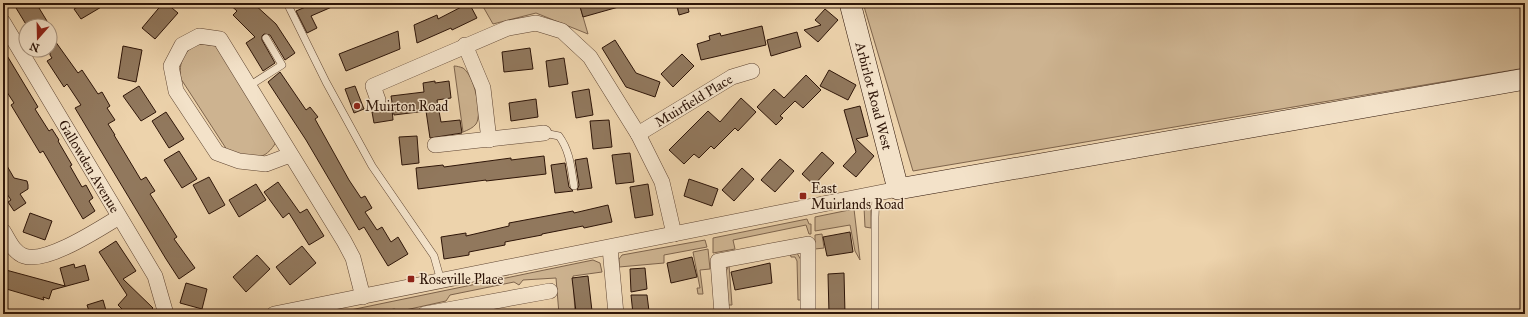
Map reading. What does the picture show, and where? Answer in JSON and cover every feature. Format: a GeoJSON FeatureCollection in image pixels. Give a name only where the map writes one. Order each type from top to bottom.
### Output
{"type":"FeatureCollection","features":[{"type":"Feature","properties":{"kind":"main road","name":"Arbirlot Road West"},"geometry":{"type":"LineString","coordinates":[[850,3],[898,189]]}},
{"type":"Feature","properties":{"kind":"main road"},"geometry":{"type":"LineString","coordinates":[[898,189],[1525,79]]}},
{"type":"Feature","properties":{"kind":"street","name":"Gallowden Avenue"},"geometry":{"type":"LineString","coordinates":[[3,22],[118,217],[155,276],[166,314]]}},
{"type":"Feature","properties":{"kind":"street"},"geometry":{"type":"LineString","coordinates":[[378,100],[373,86],[465,45],[508,28],[536,22],[562,31],[590,57],[638,134],[662,182],[674,234]]}},
{"type":"Feature","properties":{"kind":"street"},"geometry":{"type":"LineString","coordinates":[[290,155],[266,164],[239,161],[217,153],[176,91],[171,66],[182,45],[199,36],[220,39],[353,258],[363,297]]}},
{"type":"Feature","properties":{"kind":"street"},"geometry":{"type":"LineString","coordinates":[[465,45],[483,88],[489,140]]}},
{"type":"Feature","properties":{"kind":"street","name":"Muirfield Place"},"geometry":{"type":"LineString","coordinates":[[638,134],[732,77],[752,71]]}},
{"type":"Feature","properties":{"kind":"street"},"geometry":{"type":"LineString","coordinates":[[435,145],[544,133]]}},
{"type":"Feature","properties":{"kind":"street"},"geometry":{"type":"LineString","coordinates":[[274,314],[295,312],[898,189]]}},
{"type":"Feature","properties":{"kind":"street"},"geometry":{"type":"LineString","coordinates":[[3,231],[14,250],[25,256],[40,257],[98,230],[118,217]]}},
{"type":"Feature","properties":{"kind":"street"},"geometry":{"type":"LineString","coordinates":[[722,314],[718,261],[808,244],[808,314]]}},
{"type":"Feature","properties":{"kind":"street"},"geometry":{"type":"LineString","coordinates":[[610,248],[616,314]]}},
{"type":"Feature","properties":{"kind":"street"},"geometry":{"type":"LineString","coordinates":[[428,314],[550,291]]}},
{"type":"Feature","properties":{"kind":"lane"},"geometry":{"type":"LineString","coordinates":[[287,3],[326,82],[372,166],[434,256],[441,281]]}},
{"type":"Feature","properties":{"kind":"lane"},"geometry":{"type":"LineString","coordinates":[[248,86],[282,65],[266,38]]}},
{"type":"Feature","properties":{"kind":"lane"},"geometry":{"type":"LineString","coordinates":[[544,133],[559,136],[565,145],[569,155],[574,186]]}},
{"type":"Feature","properties":{"kind":"lane"},"geometry":{"type":"LineString","coordinates":[[875,314],[876,194]]}},
{"type":"Feature","properties":{"kind":"shaded area"},"geometry":{"type":"Polygon","coordinates":[[[481,3],[579,3],[588,34],[536,13],[493,24],[481,3]]]}},
{"type":"Feature","properties":{"kind":"shaded area"},"geometry":{"type":"Polygon","coordinates":[[[863,3],[1525,3],[1525,68],[913,171],[863,3]]]}},
{"type":"Feature","properties":{"kind":"shaded area"},"geometry":{"type":"Polygon","coordinates":[[[201,44],[217,46],[275,139],[275,144],[270,150],[260,157],[255,158],[229,153],[181,79],[180,67],[186,53],[195,46],[201,44]]]}},
{"type":"Feature","properties":{"kind":"shaded area"},"geometry":{"type":"Polygon","coordinates":[[[454,66],[463,68],[471,78],[478,104],[478,119],[476,124],[472,128],[463,132],[454,66]]]}},
{"type":"Feature","properties":{"kind":"shaded area"},"geometry":{"type":"Polygon","coordinates":[[[864,207],[871,208],[871,228],[865,227],[864,207]]]}},
{"type":"Feature","properties":{"kind":"shaded area"},"geometry":{"type":"Polygon","coordinates":[[[854,209],[860,260],[855,251],[850,225],[815,231],[815,217],[854,209]]]}},
{"type":"Feature","properties":{"kind":"shaded area"},"geometry":{"type":"Polygon","coordinates":[[[807,219],[809,224],[811,224],[811,234],[809,234],[806,225],[733,240],[735,249],[713,253],[713,238],[807,219]]]}},
{"type":"Feature","properties":{"kind":"shaded area"},"geometry":{"type":"Polygon","coordinates":[[[822,234],[824,248],[815,249],[815,235],[822,234]]]}},
{"type":"Feature","properties":{"kind":"shaded area"},"geometry":{"type":"Polygon","coordinates":[[[705,240],[707,247],[664,255],[664,263],[619,267],[619,259],[622,255],[705,240]]]}},
{"type":"Feature","properties":{"kind":"shaded area"},"geometry":{"type":"Polygon","coordinates":[[[708,249],[710,269],[700,270],[703,294],[698,294],[697,288],[700,288],[693,252],[708,249]]]}},
{"type":"Feature","properties":{"kind":"shaded area"},"geometry":{"type":"Polygon","coordinates":[[[790,253],[797,253],[801,260],[801,300],[798,300],[797,261],[795,257],[791,257],[790,253]]]}},
{"type":"Feature","properties":{"kind":"shaded area"},"geometry":{"type":"Polygon","coordinates":[[[593,260],[600,263],[602,272],[573,276],[575,314],[559,314],[556,278],[523,280],[519,285],[514,282],[450,295],[446,301],[401,311],[394,309],[373,314],[331,314],[593,260]]]}},
{"type":"Feature","properties":{"kind":"shaded area"},"geometry":{"type":"Polygon","coordinates":[[[729,265],[732,305],[728,305],[726,271],[729,265]]]}},
{"type":"Feature","properties":{"kind":"building"},"geometry":{"type":"Polygon","coordinates":[[[13,3],[36,3],[45,18],[22,18],[13,3]]]}},
{"type":"Feature","properties":{"kind":"building"},"geometry":{"type":"Polygon","coordinates":[[[85,3],[108,3],[81,19],[74,9],[85,3]]]}},
{"type":"Feature","properties":{"kind":"building"},"geometry":{"type":"Polygon","coordinates":[[[163,3],[166,3],[178,13],[155,39],[142,28],[163,3]]]}},
{"type":"Feature","properties":{"kind":"building"},"geometry":{"type":"Polygon","coordinates":[[[228,3],[253,3],[276,24],[295,53],[285,60],[270,35],[264,34],[262,36],[262,40],[275,63],[263,71],[246,43],[255,37],[233,15],[237,11],[228,3]]]}},
{"type":"Feature","properties":{"kind":"building"},"geometry":{"type":"Polygon","coordinates":[[[315,3],[341,3],[311,16],[317,28],[307,33],[296,11],[315,3]]]}},
{"type":"Feature","properties":{"kind":"building"},"geometry":{"type":"Polygon","coordinates":[[[469,3],[477,18],[452,30],[451,28],[417,43],[414,25],[437,15],[438,19],[469,3]]]}},
{"type":"Feature","properties":{"kind":"building"},"geometry":{"type":"Polygon","coordinates":[[[579,3],[622,3],[622,6],[583,17],[579,3]]]}},
{"type":"Feature","properties":{"kind":"building"},"geometry":{"type":"Polygon","coordinates":[[[676,3],[687,3],[689,12],[679,15],[676,3]]]}},
{"type":"Feature","properties":{"kind":"building"},"geometry":{"type":"Polygon","coordinates":[[[825,9],[838,20],[818,42],[804,30],[821,25],[815,20],[825,9]]]}},
{"type":"Feature","properties":{"kind":"building"},"geometry":{"type":"Polygon","coordinates":[[[762,26],[766,45],[701,60],[697,44],[710,40],[709,36],[720,33],[721,36],[762,26]]]}},
{"type":"Feature","properties":{"kind":"building"},"geometry":{"type":"Polygon","coordinates":[[[398,31],[400,49],[346,71],[339,54],[398,31]]]}},
{"type":"Feature","properties":{"kind":"building"},"geometry":{"type":"Polygon","coordinates":[[[797,32],[801,47],[771,56],[767,40],[797,32]]]}},
{"type":"Feature","properties":{"kind":"building"},"geometry":{"type":"Polygon","coordinates":[[[615,40],[636,73],[660,82],[655,97],[626,87],[602,48],[615,40]]]}},
{"type":"Feature","properties":{"kind":"building"},"geometry":{"type":"Polygon","coordinates":[[[58,45],[78,73],[82,70],[98,94],[102,92],[110,106],[107,108],[115,120],[108,124],[141,180],[146,177],[155,191],[150,194],[177,237],[174,239],[195,268],[179,279],[75,108],[81,105],[67,84],[64,87],[47,61],[52,58],[58,58],[58,45]]]}},
{"type":"Feature","properties":{"kind":"building"},"geometry":{"type":"Polygon","coordinates":[[[123,46],[142,50],[136,82],[118,78],[123,46]]]}},
{"type":"Feature","properties":{"kind":"building"},"geometry":{"type":"Polygon","coordinates":[[[530,48],[533,69],[504,72],[502,52],[530,48]]]}},
{"type":"Feature","properties":{"kind":"building"},"geometry":{"type":"Polygon","coordinates":[[[3,49],[38,107],[35,109],[49,131],[52,129],[59,140],[58,141],[72,165],[70,166],[82,187],[86,185],[93,198],[89,201],[95,211],[83,219],[43,151],[40,153],[11,105],[14,103],[3,86],[3,49]]]}},
{"type":"Feature","properties":{"kind":"building"},"geometry":{"type":"Polygon","coordinates":[[[682,54],[694,66],[673,87],[661,74],[682,54]]]}},
{"type":"Feature","properties":{"kind":"building"},"geometry":{"type":"Polygon","coordinates":[[[564,58],[568,84],[549,87],[546,61],[564,58]]]}},
{"type":"Feature","properties":{"kind":"building"},"geometry":{"type":"Polygon","coordinates":[[[829,70],[856,85],[848,100],[820,86],[829,70]]]}},
{"type":"Feature","properties":{"kind":"building"},"geometry":{"type":"Polygon","coordinates":[[[280,72],[306,110],[310,107],[318,117],[315,119],[349,180],[361,198],[365,196],[372,208],[365,212],[377,230],[382,227],[391,242],[398,237],[408,254],[388,266],[364,227],[359,230],[306,140],[268,82],[280,72]]]}},
{"type":"Feature","properties":{"kind":"building"},"geometry":{"type":"Polygon","coordinates":[[[806,75],[821,90],[803,108],[795,101],[780,116],[783,118],[776,125],[757,107],[774,89],[784,98],[806,75]]]}},
{"type":"Feature","properties":{"kind":"building"},"geometry":{"type":"Polygon","coordinates":[[[435,81],[435,83],[449,81],[451,98],[437,100],[441,122],[460,120],[462,133],[430,138],[426,111],[394,115],[391,96],[424,92],[423,83],[435,81]]]}},
{"type":"Feature","properties":{"kind":"building"},"geometry":{"type":"Polygon","coordinates":[[[139,86],[156,112],[141,121],[123,96],[139,86]]]}},
{"type":"Feature","properties":{"kind":"building"},"geometry":{"type":"Polygon","coordinates":[[[355,86],[364,109],[354,113],[345,89],[355,86]]]}},
{"type":"Feature","properties":{"kind":"building"},"geometry":{"type":"Polygon","coordinates":[[[589,89],[593,115],[576,118],[572,92],[589,89]]]}},
{"type":"Feature","properties":{"kind":"building"},"geometry":{"type":"Polygon","coordinates":[[[741,98],[756,112],[738,131],[735,128],[714,149],[711,146],[699,158],[694,154],[684,164],[669,150],[708,111],[720,122],[741,98]]]}},
{"type":"Feature","properties":{"kind":"building"},"geometry":{"type":"Polygon","coordinates":[[[536,99],[538,117],[511,121],[509,103],[536,99]]]}},
{"type":"Feature","properties":{"kind":"building"},"geometry":{"type":"Polygon","coordinates":[[[860,106],[868,136],[856,139],[874,156],[856,177],[843,166],[856,152],[844,110],[860,106]]]}},
{"type":"Feature","properties":{"kind":"building"},"geometry":{"type":"Polygon","coordinates":[[[392,109],[393,120],[374,123],[372,112],[392,109]]]}},
{"type":"Feature","properties":{"kind":"building"},"geometry":{"type":"Polygon","coordinates":[[[166,112],[184,139],[169,148],[152,121],[166,112]]]}},
{"type":"Feature","properties":{"kind":"building"},"geometry":{"type":"Polygon","coordinates":[[[609,120],[612,147],[593,149],[590,121],[609,120]]]}},
{"type":"Feature","properties":{"kind":"building"},"geometry":{"type":"Polygon","coordinates":[[[417,136],[419,163],[402,165],[399,137],[417,136]]]}},
{"type":"Feature","properties":{"kind":"building"},"geometry":{"type":"Polygon","coordinates":[[[179,151],[197,179],[182,188],[164,160],[179,151]]]}},
{"type":"Feature","properties":{"kind":"building"},"geometry":{"type":"Polygon","coordinates":[[[822,152],[834,163],[814,185],[802,174],[822,152]]]}},
{"type":"Feature","properties":{"kind":"building"},"geometry":{"type":"Polygon","coordinates":[[[630,153],[634,182],[616,184],[612,155],[630,153]]]}},
{"type":"Feature","properties":{"kind":"building"},"geometry":{"type":"Polygon","coordinates":[[[544,156],[546,174],[418,189],[416,168],[443,165],[444,167],[511,158],[511,160],[544,156]]]}},
{"type":"Feature","properties":{"kind":"building"},"geometry":{"type":"Polygon","coordinates":[[[587,158],[592,188],[577,190],[579,185],[575,160],[587,158]]]}},
{"type":"Feature","properties":{"kind":"building"},"geometry":{"type":"Polygon","coordinates":[[[3,159],[14,178],[27,181],[28,185],[28,189],[20,194],[26,203],[14,211],[8,202],[11,200],[3,188],[3,159]]]}},
{"type":"Feature","properties":{"kind":"building"},"geometry":{"type":"Polygon","coordinates":[[[780,159],[794,171],[775,192],[761,180],[780,159]]]}},
{"type":"Feature","properties":{"kind":"building"},"geometry":{"type":"Polygon","coordinates":[[[565,163],[569,187],[573,191],[555,193],[551,165],[565,163]]]}},
{"type":"Feature","properties":{"kind":"building"},"geometry":{"type":"Polygon","coordinates":[[[742,168],[754,179],[734,201],[722,190],[742,168]]]}},
{"type":"Feature","properties":{"kind":"building"},"geometry":{"type":"Polygon","coordinates":[[[209,177],[225,205],[209,214],[193,185],[209,177]]]}},
{"type":"Feature","properties":{"kind":"building"},"geometry":{"type":"Polygon","coordinates":[[[689,179],[718,189],[712,206],[684,196],[689,179]]]}},
{"type":"Feature","properties":{"kind":"building"},"geometry":{"type":"Polygon","coordinates":[[[278,182],[300,213],[307,209],[324,236],[309,245],[289,213],[283,218],[264,192],[278,182]]]}},
{"type":"Feature","properties":{"kind":"building"},"geometry":{"type":"Polygon","coordinates":[[[256,184],[266,200],[239,217],[229,200],[256,184]]]}},
{"type":"Feature","properties":{"kind":"building"},"geometry":{"type":"Polygon","coordinates":[[[648,184],[653,215],[635,218],[630,187],[648,184]]]}},
{"type":"Feature","properties":{"kind":"building"},"geometry":{"type":"Polygon","coordinates":[[[608,205],[612,222],[584,228],[583,226],[505,242],[505,245],[469,252],[469,255],[444,259],[441,237],[466,233],[466,236],[509,226],[509,223],[573,211],[574,213],[608,205]]]}},
{"type":"Feature","properties":{"kind":"building"},"geometry":{"type":"Polygon","coordinates":[[[30,213],[52,221],[45,240],[23,232],[30,213]]]}},
{"type":"Feature","properties":{"kind":"building"},"geometry":{"type":"Polygon","coordinates":[[[850,232],[853,252],[827,256],[823,237],[850,232]]]}},
{"type":"Feature","properties":{"kind":"building"},"geometry":{"type":"Polygon","coordinates":[[[116,241],[136,271],[123,279],[153,308],[147,314],[127,314],[118,305],[127,295],[99,252],[116,241]]]}},
{"type":"Feature","properties":{"kind":"building"},"geometry":{"type":"Polygon","coordinates":[[[302,246],[316,263],[290,285],[276,267],[302,246]]]}},
{"type":"Feature","properties":{"kind":"building"},"geometry":{"type":"Polygon","coordinates":[[[257,255],[270,269],[246,292],[233,277],[257,255]]]}},
{"type":"Feature","properties":{"kind":"building"},"geometry":{"type":"Polygon","coordinates":[[[692,257],[697,277],[671,283],[667,263],[692,257]]]}},
{"type":"Feature","properties":{"kind":"building"},"geometry":{"type":"Polygon","coordinates":[[[770,263],[772,283],[735,290],[731,272],[770,263]]]}},
{"type":"Feature","properties":{"kind":"building"},"geometry":{"type":"Polygon","coordinates":[[[74,264],[75,268],[85,265],[89,280],[52,290],[49,299],[43,297],[44,300],[3,288],[6,270],[65,286],[60,268],[74,264]]]}},
{"type":"Feature","properties":{"kind":"building"},"geometry":{"type":"Polygon","coordinates":[[[645,268],[647,289],[631,292],[630,269],[645,268]]]}},
{"type":"Feature","properties":{"kind":"building"},"geometry":{"type":"Polygon","coordinates":[[[844,273],[845,314],[829,314],[828,274],[844,273]]]}},
{"type":"Feature","properties":{"kind":"building"},"geometry":{"type":"Polygon","coordinates":[[[588,276],[592,311],[576,312],[572,278],[588,276]]]}},
{"type":"Feature","properties":{"kind":"building"},"geometry":{"type":"Polygon","coordinates":[[[186,283],[207,289],[202,309],[180,303],[186,283]]]}},
{"type":"Feature","properties":{"kind":"building"},"geometry":{"type":"Polygon","coordinates":[[[631,295],[647,295],[649,311],[647,311],[647,314],[633,314],[631,295]]]}},
{"type":"Feature","properties":{"kind":"building"},"geometry":{"type":"Polygon","coordinates":[[[103,300],[107,314],[90,314],[87,305],[103,300]]]}},
{"type":"Feature","properties":{"kind":"place","name":"Muirton Road"},"geometry":{"type":"Point","coordinates":[357,106]}},
{"type":"Feature","properties":{"kind":"place","name":"East Muirlands Road"},"geometry":{"type":"Point","coordinates":[803,196]}},
{"type":"Feature","properties":{"kind":"place","name":"Roseville Place"},"geometry":{"type":"Point","coordinates":[411,279]}}]}
